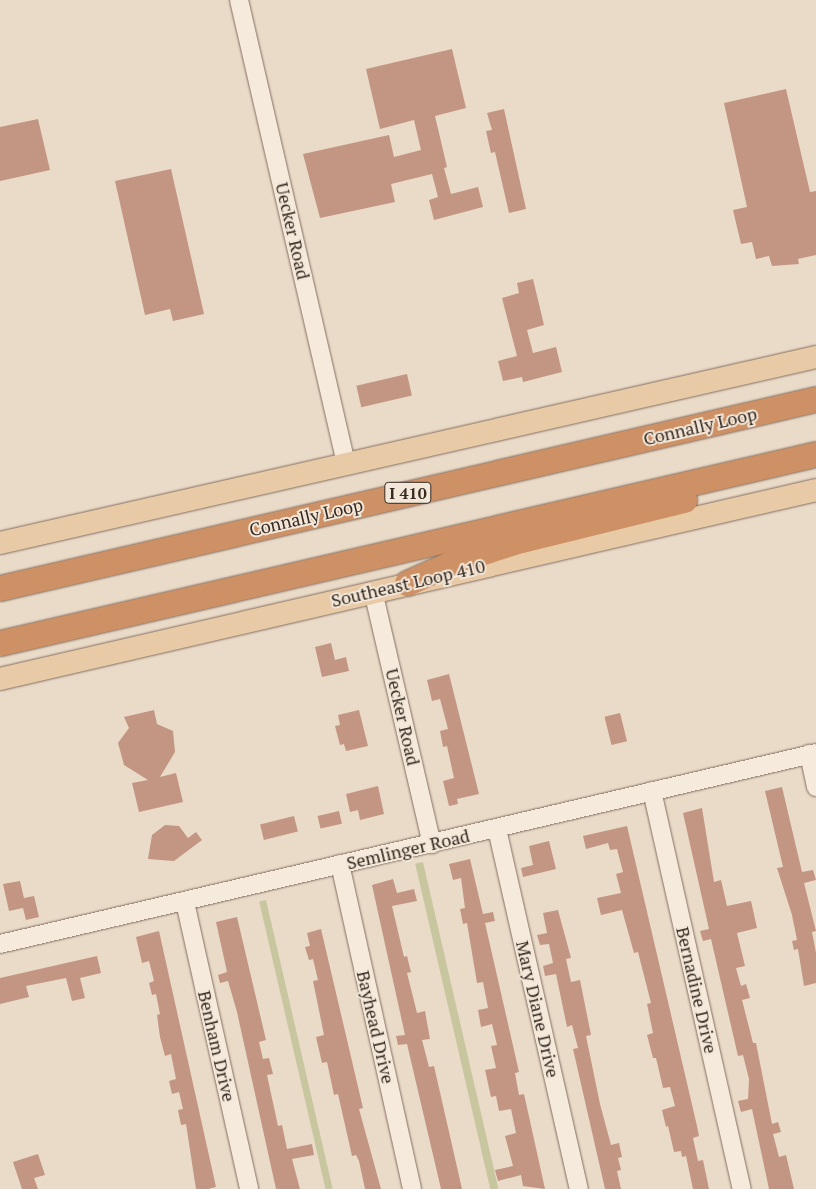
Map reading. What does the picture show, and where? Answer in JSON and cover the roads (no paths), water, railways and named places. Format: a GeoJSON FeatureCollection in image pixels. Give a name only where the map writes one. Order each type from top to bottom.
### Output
{"type":"FeatureCollection","features":[{"type":"Feature","properties":{"kind":"highway","name":"Connally Loop"},"geometry":{"type":"LineString","coordinates":[[0,588],[816,398]]}},
{"type":"Feature","properties":{"kind":"highway"},"geometry":{"type":"LineString","coordinates":[[0,643],[734,470],[816,454]]}},
{"type":"Feature","properties":{"kind":"highway"},"geometry":{"type":"LineString","coordinates":[[407,583],[461,559],[521,540],[816,468]]}},
{"type":"Feature","properties":{"kind":"main road"},"geometry":{"type":"LineString","coordinates":[[0,543],[816,357]]}},
{"type":"Feature","properties":{"kind":"main road","name":"Southeast Loop 410"},"geometry":{"type":"LineString","coordinates":[[0,679],[407,583],[816,490]]}},
{"type":"Feature","properties":{"kind":"street","name":"Uecker Road"},"geometry":{"type":"LineString","coordinates":[[239,0],[346,463]]}},
{"type":"Feature","properties":{"kind":"street","name":"Uecker Road"},"geometry":{"type":"LineString","coordinates":[[374,591],[432,844]]}},
{"type":"Feature","properties":{"kind":"street","name":"Semlinger Road"},"geometry":{"type":"LineString","coordinates":[[0,944],[340,864],[497,830],[652,791],[812,754]]}},
{"type":"Feature","properties":{"kind":"street"},"geometry":{"type":"LineString","coordinates":[[812,754],[816,787]]}},
{"type":"Feature","properties":{"kind":"street","name":"Bernadine Drive"},"geometry":{"type":"LineString","coordinates":[[652,791],[742,1189]]}},
{"type":"Feature","properties":{"kind":"street","name":"Mary Diane Drive"},"geometry":{"type":"LineString","coordinates":[[497,830],[579,1189]]}},
{"type":"Feature","properties":{"kind":"street","name":"Bayhead Drive"},"geometry":{"type":"LineString","coordinates":[[340,864],[412,1189]]}},
{"type":"Feature","properties":{"kind":"street","name":"Benham Drive"},"geometry":{"type":"LineString","coordinates":[[184,902],[249,1189]]}}]}
